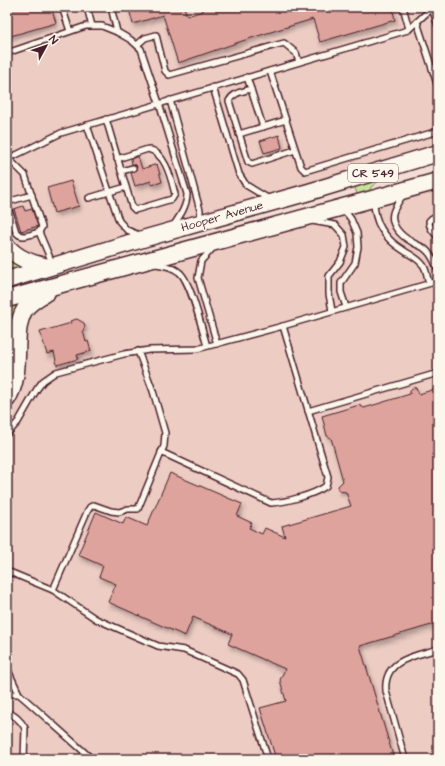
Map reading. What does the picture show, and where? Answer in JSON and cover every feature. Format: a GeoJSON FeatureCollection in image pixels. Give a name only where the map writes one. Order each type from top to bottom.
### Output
{"type":"FeatureCollection","features":[{"type":"Feature","properties":{"kind":"main road","name":"Hooper Avenue"},"geometry":{"type":"LineString","coordinates":[[7,280],[438,153]]}},
{"type":"Feature","properties":{"kind":"main road"},"geometry":{"type":"LineString","coordinates":[[374,198],[377,189],[384,184],[438,170]]}},
{"type":"Feature","properties":{"kind":"main road","name":"Hooper Avenue"},"geometry":{"type":"LineString","coordinates":[[7,299],[342,208],[438,180]]}},
{"type":"Feature","properties":{"kind":"main road"},"geometry":{"type":"LineString","coordinates":[[309,192],[332,201],[342,208]]}},
{"type":"Feature","properties":{"kind":"main road"},"geometry":{"type":"LineString","coordinates":[[96,274],[107,262],[183,240],[190,236],[200,223]]}},
{"type":"Feature","properties":{"kind":"main road"},"geometry":{"type":"LineString","coordinates":[[7,246],[10,251],[34,264],[51,266]]}},
{"type":"Feature","properties":{"kind":"main road"},"geometry":{"type":"LineString","coordinates":[[7,399],[14,384],[17,370],[18,330],[22,315],[30,304],[63,283]]}},
{"type":"Feature","properties":{"kind":"main road"},"geometry":{"type":"LineString","coordinates":[[7,351],[7,364]]}},
{"type":"Feature","properties":{"kind":"lane"},"geometry":{"type":"LineString","coordinates":[[62,7],[70,31]]}},
{"type":"Feature","properties":{"kind":"lane"},"geometry":{"type":"LineString","coordinates":[[87,7],[92,26]]}},
{"type":"Feature","properties":{"kind":"lane"},"geometry":{"type":"LineString","coordinates":[[111,7],[117,32]]}},
{"type":"Feature","properties":{"kind":"lane"},"geometry":{"type":"LineString","coordinates":[[403,7],[409,29]]}},
{"type":"Feature","properties":{"kind":"lane"},"geometry":{"type":"LineString","coordinates":[[32,195],[7,203],[16,232],[22,237],[39,232],[42,228],[32,195],[25,175],[7,158],[61,133],[409,29],[432,8],[438,26]]}},
{"type":"Feature","properties":{"kind":"lane"},"geometry":{"type":"LineString","coordinates":[[417,22],[438,87]]}},
{"type":"Feature","properties":{"kind":"lane"},"geometry":{"type":"LineString","coordinates":[[7,53],[86,26],[102,26],[117,32],[137,45],[140,49],[159,103],[187,194],[185,206],[170,231]]}},
{"type":"Feature","properties":{"kind":"lane"},"geometry":{"type":"LineString","coordinates":[[137,45],[145,38],[156,35],[165,71],[169,75],[284,43],[296,53],[299,62]]}},
{"type":"Feature","properties":{"kind":"lane"},"geometry":{"type":"LineString","coordinates":[[270,70],[300,167],[305,171],[438,131]]}},
{"type":"Feature","properties":{"kind":"lane"},"geometry":{"type":"LineString","coordinates":[[248,77],[263,127]]}},
{"type":"Feature","properties":{"kind":"lane"},"geometry":{"type":"LineString","coordinates":[[213,88],[239,174],[246,185],[273,202]]}},
{"type":"Feature","properties":{"kind":"lane"},"geometry":{"type":"LineString","coordinates":[[251,89],[237,93],[230,101],[248,162],[252,164],[295,150]]}},
{"type":"Feature","properties":{"kind":"lane"},"geometry":{"type":"LineString","coordinates":[[170,100],[200,210],[200,223]]}},
{"type":"Feature","properties":{"kind":"lane"},"geometry":{"type":"LineString","coordinates":[[106,119],[117,159],[132,207],[135,210],[172,199],[175,194],[166,163],[154,150],[148,149],[117,159]]}},
{"type":"Feature","properties":{"kind":"lane"},"geometry":{"type":"LineString","coordinates":[[239,134],[286,120]]}},
{"type":"Feature","properties":{"kind":"lane"},"geometry":{"type":"LineString","coordinates":[[87,125],[119,221],[127,230],[146,238]]}},
{"type":"Feature","properties":{"kind":"lane"},"geometry":{"type":"LineString","coordinates":[[121,171],[133,168]]}},
{"type":"Feature","properties":{"kind":"lane"},"geometry":{"type":"LineString","coordinates":[[417,186],[400,198],[393,214],[395,228],[401,235],[426,250],[434,261],[438,270]]}},
{"type":"Feature","properties":{"kind":"lane"},"geometry":{"type":"LineString","coordinates":[[90,198],[126,187]]}},
{"type":"Feature","properties":{"kind":"lane"},"geometry":{"type":"LineString","coordinates":[[374,198],[376,219],[386,237],[396,246],[415,257],[424,267],[429,283]]}},
{"type":"Feature","properties":{"kind":"lane"},"geometry":{"type":"LineString","coordinates":[[342,208],[351,219],[357,233],[358,247],[355,263],[341,283],[341,292],[346,307]]}},
{"type":"Feature","properties":{"kind":"lane"},"geometry":{"type":"LineString","coordinates":[[438,216],[429,221],[433,233],[438,237]]}},
{"type":"Feature","properties":{"kind":"lane"},"geometry":{"type":"LineString","coordinates":[[299,219],[335,225],[344,235],[346,247],[340,262],[329,276],[329,294],[332,311]]}},
{"type":"Feature","properties":{"kind":"lane"},"geometry":{"type":"LineString","coordinates":[[39,232],[51,266]]}},
{"type":"Feature","properties":{"kind":"lane"},"geometry":{"type":"LineString","coordinates":[[217,344],[198,278],[202,261],[206,254],[223,240]]}},
{"type":"Feature","properties":{"kind":"lane"},"geometry":{"type":"LineString","coordinates":[[139,262],[170,267],[180,273],[187,282],[206,346]]}},
{"type":"Feature","properties":{"kind":"lane"},"geometry":{"type":"LineString","coordinates":[[7,434],[18,422],[43,381],[56,372],[138,351],[197,349],[438,281]]}},
{"type":"Feature","properties":{"kind":"lane"},"geometry":{"type":"LineString","coordinates":[[161,452],[271,503],[280,502],[319,491],[326,486],[328,477],[282,326]]}},
{"type":"Feature","properties":{"kind":"lane"},"geometry":{"type":"LineString","coordinates":[[54,590],[90,507],[94,505],[119,512],[128,509],[138,509],[164,446],[165,433],[153,391],[138,351]]}},
{"type":"Feature","properties":{"kind":"lane"},"geometry":{"type":"LineString","coordinates":[[308,411],[438,373]]}},
{"type":"Feature","properties":{"kind":"lane"},"geometry":{"type":"LineString","coordinates":[[7,570],[54,590],[96,619],[158,646],[184,650],[238,674],[243,680],[268,759]]}},
{"type":"Feature","properties":{"kind":"lane"},"geometry":{"type":"LineString","coordinates":[[405,759],[386,691],[385,682],[388,674],[395,664],[405,659],[438,649]]}},
{"type":"Feature","properties":{"kind":"lane"},"geometry":{"type":"LineString","coordinates":[[7,668],[9,678],[19,694],[92,759]]}},
{"type":"Feature","properties":{"kind":"lane"},"geometry":{"type":"LineString","coordinates":[[7,694],[19,694]]}},
{"type":"Feature","properties":{"kind":"lane"},"geometry":{"type":"LineString","coordinates":[[7,713],[13,714],[25,728],[24,759]]}},
{"type":"Feature","properties":{"kind":"shaded area"},"geometry":{"type":"Polygon","coordinates":[[[7,7],[438,7],[438,146],[41,259],[18,245],[7,215],[7,7]]]}},
{"type":"Feature","properties":{"kind":"shaded area"},"geometry":{"type":"Polygon","coordinates":[[[438,190],[438,759],[7,759],[7,406],[25,318],[40,300],[438,190]]]}},
{"type":"Feature","properties":{"kind":"green space"},"geometry":{"type":"Polygon","coordinates":[[[378,179],[379,181],[371,187],[368,193],[358,197],[354,185],[378,179]]]}},
{"type":"Feature","properties":{"kind":"green space"},"geometry":{"type":"Polygon","coordinates":[[[7,253],[20,265],[20,267],[7,271],[7,253]]]}},
{"type":"Feature","properties":{"kind":"green space"},"geometry":{"type":"Polygon","coordinates":[[[28,299],[10,342],[7,336],[7,307],[28,299]]]}},
{"type":"Feature","properties":{"kind":"building"},"geometry":{"type":"Polygon","coordinates":[[[7,7],[51,7],[56,23],[7,37],[7,7]]]}},
{"type":"Feature","properties":{"kind":"building"},"geometry":{"type":"Polygon","coordinates":[[[131,7],[184,7],[187,16],[203,11],[201,7],[392,7],[395,20],[320,42],[313,19],[178,63],[163,15],[133,24],[129,9],[132,8],[131,7]]]}},
{"type":"Feature","properties":{"kind":"building"},"geometry":{"type":"Polygon","coordinates":[[[279,135],[282,148],[264,153],[260,141],[279,135]]]}},
{"type":"Feature","properties":{"kind":"building"},"geometry":{"type":"Polygon","coordinates":[[[138,156],[142,169],[157,164],[162,182],[152,185],[151,181],[135,186],[131,173],[135,171],[137,167],[136,165],[132,164],[131,159],[138,156]]]}},
{"type":"Feature","properties":{"kind":"building"},"geometry":{"type":"Polygon","coordinates":[[[71,181],[79,206],[54,213],[47,188],[71,181]]]}},
{"type":"Feature","properties":{"kind":"building"},"geometry":{"type":"Polygon","coordinates":[[[23,206],[25,211],[32,209],[38,226],[21,231],[14,209],[23,206]]]}},
{"type":"Feature","properties":{"kind":"building"},"geometry":{"type":"Polygon","coordinates":[[[77,319],[84,323],[85,326],[83,331],[86,342],[88,341],[91,351],[77,355],[78,359],[57,365],[54,352],[47,354],[40,332],[71,323],[70,321],[77,319]]]}},
{"type":"Feature","properties":{"kind":"building"},"geometry":{"type":"Polygon","coordinates":[[[414,387],[417,389],[419,394],[438,388],[438,445],[434,446],[438,460],[438,623],[360,646],[394,759],[276,759],[260,708],[286,701],[280,680],[285,669],[228,644],[232,634],[193,617],[185,636],[108,602],[116,584],[99,577],[103,566],[78,555],[96,512],[123,524],[126,517],[147,526],[170,473],[242,504],[237,516],[252,523],[249,528],[262,534],[265,528],[285,537],[282,526],[351,506],[346,492],[339,491],[338,489],[338,486],[343,481],[331,438],[327,436],[322,416],[359,405],[364,408],[410,394],[410,390],[414,387]]]}}]}
